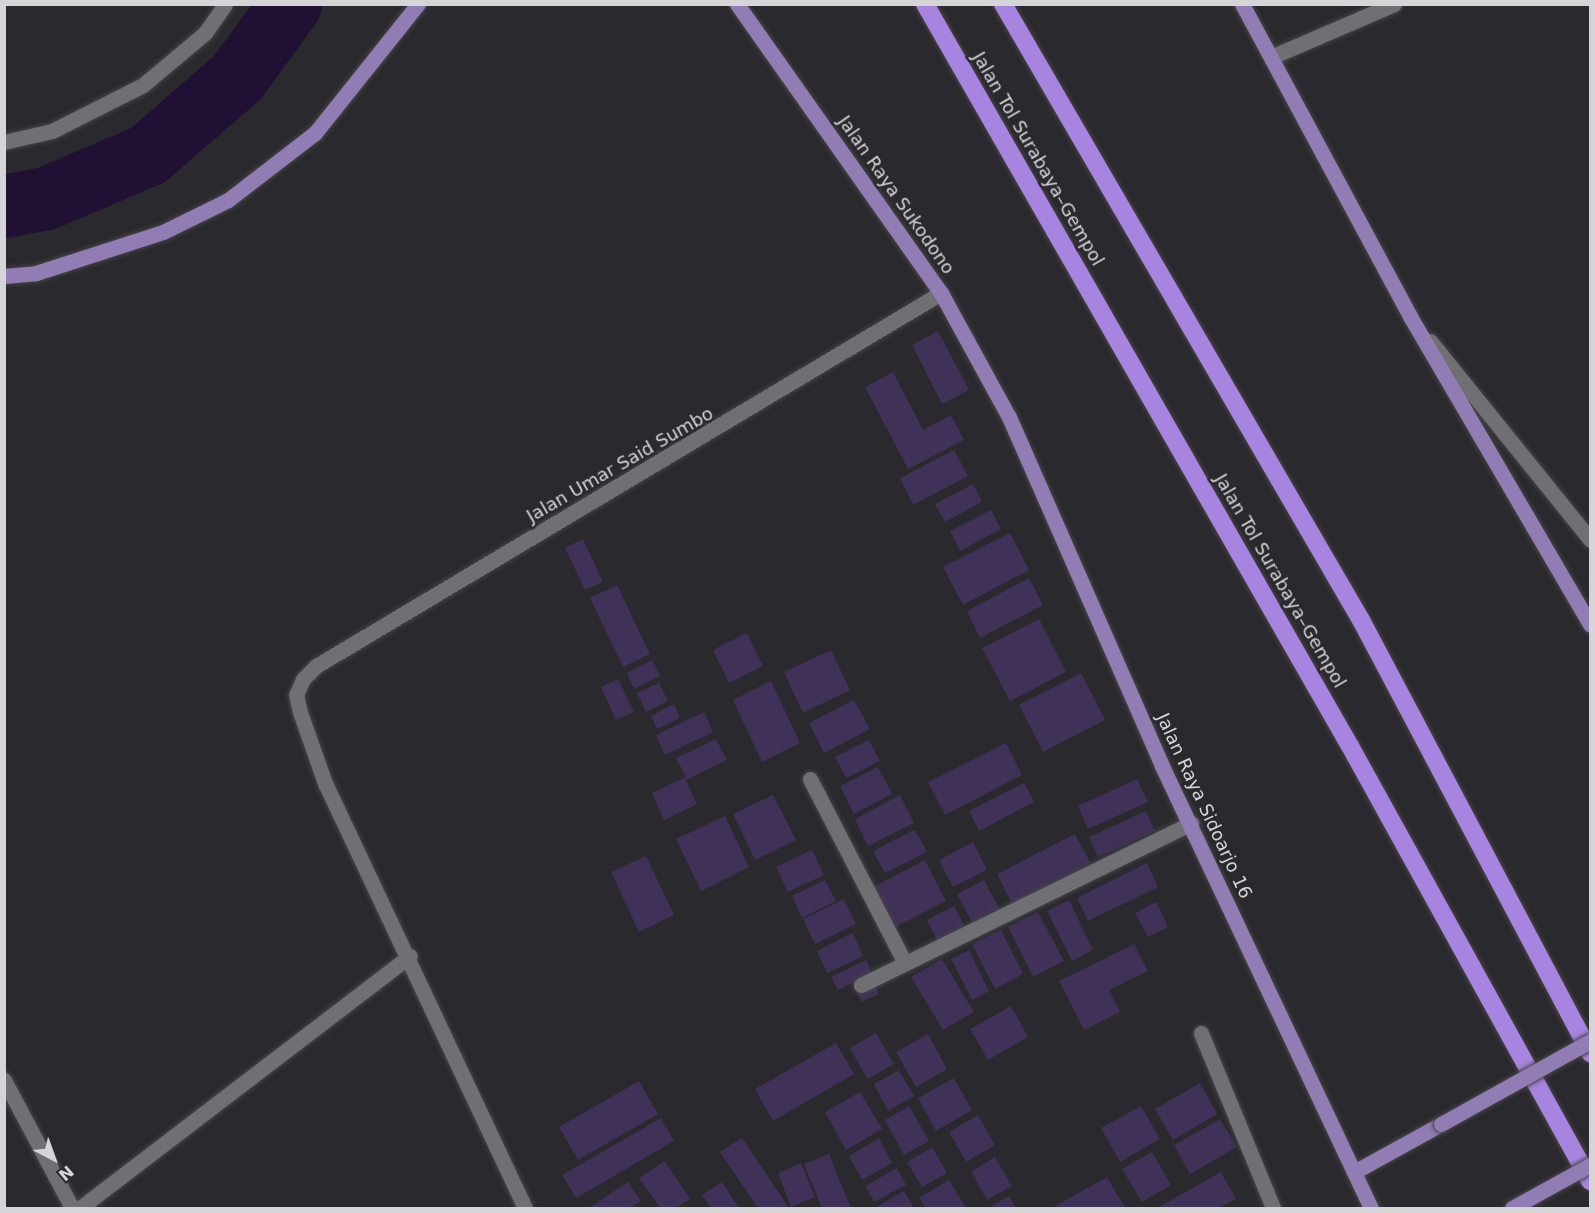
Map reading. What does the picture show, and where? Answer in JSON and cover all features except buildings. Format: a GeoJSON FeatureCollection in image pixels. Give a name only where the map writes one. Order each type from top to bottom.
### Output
{"type":"FeatureCollection","features":[{"type":"Feature","properties":{"kind":"highway","name":"Jalan Tol Surabaya–Gempol"},"geometry":{"type":"LineString","coordinates":[[925,4],[1344,735],[1590,1181]]}},
{"type":"Feature","properties":{"kind":"highway"},"geometry":{"type":"LineString","coordinates":[[1003,4],[1361,620],[1590,1053]]}},
{"type":"Feature","properties":{"kind":"main road"},"geometry":{"type":"LineString","coordinates":[[4,276],[36,273],[163,232],[228,200],[315,133],[418,4]]}},
{"type":"Feature","properties":{"kind":"main road","name":"Jalan Raya Sukodono"},"geometry":{"type":"LineString","coordinates":[[737,4],[941,293],[1010,417]]}},
{"type":"Feature","properties":{"kind":"main road"},"geometry":{"type":"LineString","coordinates":[[1242,4],[1411,318],[1590,624]]}},
{"type":"Feature","properties":{"kind":"main road","name":"Jalan Raya Sidoarjo 16"},"geometry":{"type":"LineString","coordinates":[[1010,417],[1191,823],[1371,1209]]}},
{"type":"Feature","properties":{"kind":"main road"},"geometry":{"type":"LineString","coordinates":[[1354,1172],[1590,1041]]}},
{"type":"Feature","properties":{"kind":"main road"},"geometry":{"type":"LineString","coordinates":[[1512,1209],[1590,1165]]}},
{"type":"Feature","properties":{"kind":"street"},"geometry":{"type":"LineString","coordinates":[[4,142],[52,131],[143,85],[205,33],[225,4]]}},
{"type":"Feature","properties":{"kind":"street"},"geometry":{"type":"LineString","coordinates":[[1271,57],[1394,4]]}},
{"type":"Feature","properties":{"kind":"street","name":"Jalan Umar Said Sumbo"},"geometry":{"type":"LineString","coordinates":[[410,956],[326,786],[306,732],[296,694],[316,666],[941,293]]}},
{"type":"Feature","properties":{"kind":"street"},"geometry":{"type":"LineString","coordinates":[[1411,318],[1590,539]]}},
{"type":"Feature","properties":{"kind":"street"},"geometry":{"type":"LineString","coordinates":[[810,779],[905,963]]}},
{"type":"Feature","properties":{"kind":"street"},"geometry":{"type":"LineString","coordinates":[[861,985],[1191,823]]}},
{"type":"Feature","properties":{"kind":"street"},"geometry":{"type":"LineString","coordinates":[[80,1209],[410,956],[525,1209]]}},
{"type":"Feature","properties":{"kind":"street"},"geometry":{"type":"LineString","coordinates":[[1201,1033],[1272,1209]]}},
{"type":"Feature","properties":{"kind":"street"},"geometry":{"type":"LineString","coordinates":[[4,1080],[72,1209]]}},
{"type":"Feature","properties":{"kind":"waterway"},"geometry":{"type":"LineString","coordinates":[[4,206],[46,198],[147,155],[237,77],[290,4]]}}]}
